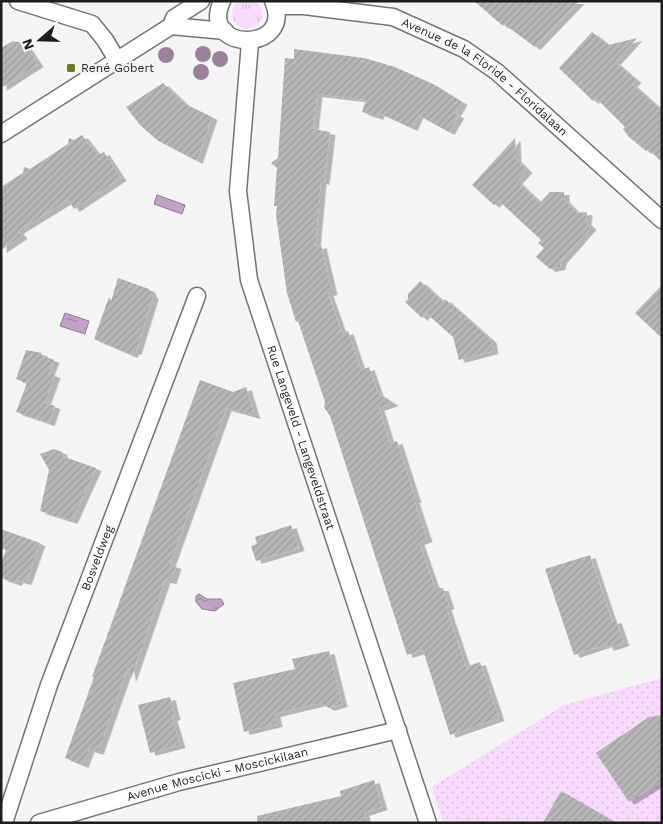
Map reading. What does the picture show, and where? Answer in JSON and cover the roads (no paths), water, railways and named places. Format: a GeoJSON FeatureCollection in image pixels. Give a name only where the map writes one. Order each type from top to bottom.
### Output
{"type":"FeatureCollection","features":[{"type":"Feature","properties":{"kind":"street"},"geometry":{"type":"LineString","coordinates":[[18,1],[92,24],[105,40],[117,60]]}},
{"type":"Feature","properties":{"kind":"street"},"geometry":{"type":"LineString","coordinates":[[1,134],[171,26],[174,18],[201,1]]}},
{"type":"Feature","properties":{"kind":"street"},"geometry":{"type":"LineString","coordinates":[[222,1],[219,12],[220,22],[225,31],[232,37],[250,42]]}},
{"type":"Feature","properties":{"kind":"street","name":"Avenue de la Floride - Floridalaan"},"geometry":{"type":"LineString","coordinates":[[250,42],[260,39],[273,26],[274,4],[393,17],[464,49],[497,72],[662,220]]}},
{"type":"Feature","properties":{"kind":"street"},"geometry":{"type":"LineString","coordinates":[[171,26],[225,31]]}},
{"type":"Feature","properties":{"kind":"street","name":"Rue Langeveld - Langeveldstraat"},"geometry":{"type":"LineString","coordinates":[[250,42],[238,191],[249,280],[428,823]]}},
{"type":"Feature","properties":{"kind":"street","name":"Bosveldweg"},"geometry":{"type":"LineString","coordinates":[[4,823],[49,685],[197,296]]}},
{"type":"Feature","properties":{"kind":"street","name":"Avenue Moscicki - Moscickilaan"},"geometry":{"type":"LineString","coordinates":[[39,823],[179,782],[398,730]]}},
{"type":"Feature","properties":{"kind":"water"},"geometry":{"type":"Polygon","coordinates":[[[157,195],[185,205],[182,214],[154,204],[157,195]]]}},
{"type":"Feature","properties":{"kind":"water"},"geometry":{"type":"Polygon","coordinates":[[[65,313],[89,321],[85,334],[60,326],[65,313]]]}},
{"type":"Feature","properties":{"kind":"water"},"geometry":{"type":"Polygon","coordinates":[[[199,594],[207,599],[221,599],[224,604],[215,611],[202,609],[196,602],[196,596],[199,594]]]}},
{"type":"Feature","properties":{"kind":"place","name":"René Gobert"},"geometry":{"type":"Point","coordinates":[71,68]}}]}
